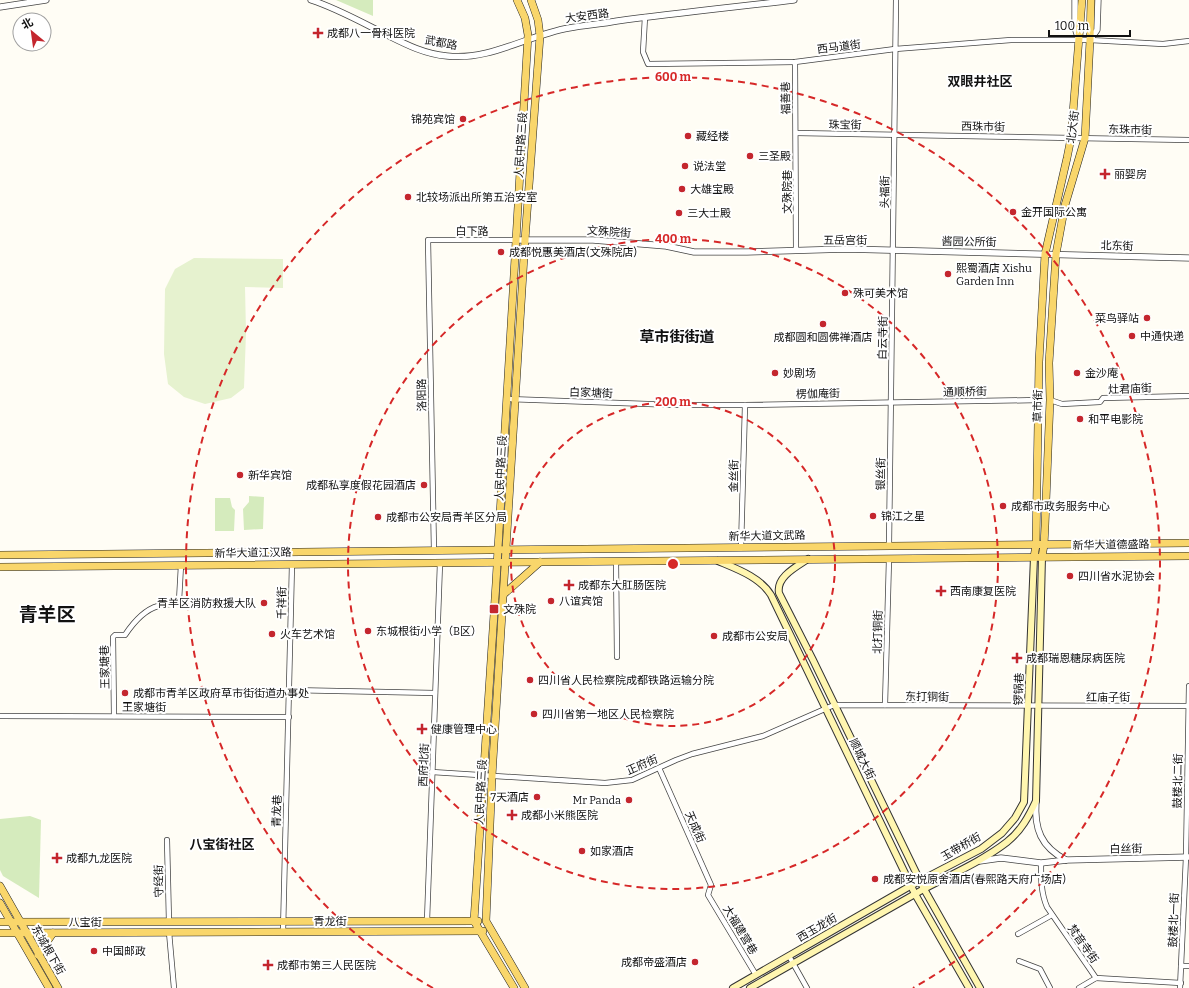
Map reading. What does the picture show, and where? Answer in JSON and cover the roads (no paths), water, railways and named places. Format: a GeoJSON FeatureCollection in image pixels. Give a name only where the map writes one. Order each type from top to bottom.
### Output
{"type":"FeatureCollection","features":[{"type":"Feature","properties":{"kind":"main road","name":"人民中路三段"},"geometry":{"type":"LineString","coordinates":[[474,921],[498,550],[528,40],[528,31],[518,0]]}},
{"type":"Feature","properties":{"kind":"main road","name":"北大街"},"geometry":{"type":"LineString","coordinates":[[1046,254],[1068,158],[1071,138],[1082,0]]}},
{"type":"Feature","properties":{"kind":"main road","name":"北大街"},"geometry":{"type":"LineString","coordinates":[[1056,254],[1065,205],[1085,138],[1091,0]]}},
{"type":"Feature","properties":{"kind":"main road","name":"人民中路三段"},"geometry":{"type":"LineString","coordinates":[[486,921],[492,776],[540,36],[538,20],[532,4]]}},
{"type":"Feature","properties":{"kind":"main road","name":"草市街"},"geometry":{"type":"LineString","coordinates":[[1034,557],[1036,545],[1039,362],[1046,254]]}},
{"type":"Feature","properties":{"kind":"main road","name":"草市街"},"geometry":{"type":"LineString","coordinates":[[1042,557],[1044,545],[1050,400],[1049,363],[1056,254]]}},
{"type":"Feature","properties":{"kind":"main road","name":"新华大道德盛路"},"geometry":{"type":"LineString","coordinates":[[1036,545],[1189,544]]}},
{"type":"Feature","properties":{"kind":"main road","name":"新华大道文武路"},"geometry":{"type":"LineString","coordinates":[[498,550],[1036,545]]}},
{"type":"Feature","properties":{"kind":"main road","name":"新华大道江汉路"},"geometry":{"type":"LineString","coordinates":[[0,555],[498,550]]}},
{"type":"Feature","properties":{"kind":"main road","name":"新华大道德盛路"},"geometry":{"type":"LineString","coordinates":[[1034,557],[1189,556]]}},
{"type":"Feature","properties":{"kind":"main road"},"geometry":{"type":"LineString","coordinates":[[506,562],[1034,557]]}},
{"type":"Feature","properties":{"kind":"main road","name":"锣锅巷"},"geometry":{"type":"LineString","coordinates":[[1015,818],[1024,802],[1034,557]]}},
{"type":"Feature","properties":{"kind":"main road","name":"锣锅巷"},"geometry":{"type":"LineString","coordinates":[[1036,800],[1042,557]]}},
{"type":"Feature","properties":{"kind":"main road","name":"顺城大街"},"geometry":{"type":"LineString","coordinates":[[808,559],[784,576],[780,581],[778,589],[779,593],[924,889],[980,988]]}},
{"type":"Feature","properties":{"kind":"main road","name":"顺城大街"},"geometry":{"type":"LineString","coordinates":[[717,560],[746,574],[767,588],[912,885],[915,894],[969,988]]}},
{"type":"Feature","properties":{"kind":"main road","name":"新华大道江汉路"},"geometry":{"type":"LineString","coordinates":[[0,567],[506,562]]}},
{"type":"Feature","properties":{"kind":"main road"},"geometry":{"type":"LineString","coordinates":[[504,594],[540,562]]}},
{"type":"Feature","properties":{"kind":"main road","name":"西玉龙街"},"geometry":{"type":"LineString","coordinates":[[750,988],[915,894],[976,862],[1007,842],[1022,828],[1036,800]]}},
{"type":"Feature","properties":{"kind":"main road","name":"玉带桥街"},"geometry":{"type":"LineString","coordinates":[[912,885],[981,848],[1002,834],[1015,818]]}},
{"type":"Feature","properties":{"kind":"main road","name":"西玉龙街"},"geometry":{"type":"LineString","coordinates":[[733,988],[912,885]]}},
{"type":"Feature","properties":{"kind":"main road","name":"东城根下街"},"geometry":{"type":"LineString","coordinates":[[0,886],[58,988]]}},
{"type":"Feature","properties":{"kind":"main road","name":"东城根下街"},"geometry":{"type":"LineString","coordinates":[[0,902],[47,987]]}},
{"type":"Feature","properties":{"kind":"main road"},"geometry":{"type":"LineString","coordinates":[[474,921],[514,988]]}},
{"type":"Feature","properties":{"kind":"main road"},"geometry":{"type":"LineString","coordinates":[[486,921],[525,988]]}},
{"type":"Feature","properties":{"kind":"main road","name":"青龙街"},"geometry":{"type":"LineString","coordinates":[[169,922],[486,921]]}},
{"type":"Feature","properties":{"kind":"main road","name":"八宝街"},"geometry":{"type":"LineString","coordinates":[[0,922],[169,922]]}},
{"type":"Feature","properties":{"kind":"main road","name":"青龙街"},"geometry":{"type":"LineString","coordinates":[[169,932],[492,930]]}},
{"type":"Feature","properties":{"kind":"main road","name":"八宝街"},"geometry":{"type":"LineString","coordinates":[[0,933],[169,932]]}},
{"type":"Feature","properties":{"kind":"main road"},"geometry":{"type":"LineString","coordinates":[[38,955],[53,933]]}},
{"type":"Feature","properties":{"kind":"street"},"geometry":{"type":"LineString","coordinates":[[0,7],[9,7],[46,0]]}},
{"type":"Feature","properties":{"kind":"street","name":"武都路"},"geometry":{"type":"LineString","coordinates":[[311,0],[333,9],[404,44],[420,50],[447,56],[480,55],[528,40]]}},
{"type":"Feature","properties":{"kind":"street","name":"大安西路"},"geometry":{"type":"LineString","coordinates":[[528,40],[569,28],[645,17],[794,0]]}},
{"type":"Feature","properties":{"kind":"street","name":"头福街"},"geometry":{"type":"LineString","coordinates":[[893,251],[896,0]]}},
{"type":"Feature","properties":{"kind":"street"},"geometry":{"type":"LineString","coordinates":[[1075,0],[1075,28],[1079,40]]}},
{"type":"Feature","properties":{"kind":"street"},"geometry":{"type":"LineString","coordinates":[[1090,40],[1097,30],[1098,0]]}},
{"type":"Feature","properties":{"kind":"street","name":"西马道街"},"geometry":{"type":"LineString","coordinates":[[645,17],[643,52],[648,64],[795,62],[895,49],[1011,40],[1090,40],[1163,44],[1189,41]]}},
{"type":"Feature","properties":{"kind":"street","name":"福善巷"},"geometry":{"type":"LineString","coordinates":[[795,62],[796,133]]}},
{"type":"Feature","properties":{"kind":"street","name":"珠宝街"},"geometry":{"type":"LineString","coordinates":[[796,133],[894,134]]}},
{"type":"Feature","properties":{"kind":"street","name":"文殊院巷"},"geometry":{"type":"LineString","coordinates":[[796,133],[796,250]]}},
{"type":"Feature","properties":{"kind":"street","name":"西珠市街"},"geometry":{"type":"LineString","coordinates":[[894,134],[1071,138]]}},
{"type":"Feature","properties":{"kind":"street","name":"东珠市街"},"geometry":{"type":"LineString","coordinates":[[1071,138],[1189,140]]}},
{"type":"Feature","properties":{"kind":"street","name":"白下路"},"geometry":{"type":"LineString","coordinates":[[428,240],[516,240]]}},
{"type":"Feature","properties":{"kind":"street","name":"洛阳路"},"geometry":{"type":"LineString","coordinates":[[428,240],[434,551]]}},
{"type":"Feature","properties":{"kind":"street","name":"文殊院街"},"geometry":{"type":"LineString","coordinates":[[516,240],[600,241],[666,246],[694,252],[796,250]]}},
{"type":"Feature","properties":{"kind":"street","name":"五岳宫街"},"geometry":{"type":"LineString","coordinates":[[796,250],[846,249],[893,251]]}},
{"type":"Feature","properties":{"kind":"street","name":"酱园公所街"},"geometry":{"type":"LineString","coordinates":[[893,251],[1046,254]]}},
{"type":"Feature","properties":{"kind":"street","name":"白云寺街"},"geometry":{"type":"LineString","coordinates":[[891,402],[893,251]]}},
{"type":"Feature","properties":{"kind":"street","name":"北东街"},"geometry":{"type":"LineString","coordinates":[[1046,254],[1189,258]]}},
{"type":"Feature","properties":{"kind":"street","name":"灶君庙街"},"geometry":{"type":"LineString","coordinates":[[1050,400],[1062,404],[1100,402],[1103,398],[1189,396]]}},
{"type":"Feature","properties":{"kind":"street","name":"白家塘街"},"geometry":{"type":"LineString","coordinates":[[506,399],[676,405],[745,405]]}},
{"type":"Feature","properties":{"kind":"street","name":"通顺桥街"},"geometry":{"type":"LineString","coordinates":[[891,402],[1039,400]]}},
{"type":"Feature","properties":{"kind":"street","name":"楞伽庵街"},"geometry":{"type":"LineString","coordinates":[[745,405],[891,402]]}},
{"type":"Feature","properties":{"kind":"street","name":"银丝街"},"geometry":{"type":"LineString","coordinates":[[889,546],[891,402]]}},
{"type":"Feature","properties":{"kind":"street","name":"金丝街"},"geometry":{"type":"LineString","coordinates":[[741,548],[745,405]]}},
{"type":"Feature","properties":{"kind":"street","name":"北打铜街"},"geometry":{"type":"LineString","coordinates":[[885,705],[889,558]]}},
{"type":"Feature","properties":{"kind":"street"},"geometry":{"type":"LineString","coordinates":[[616,561],[617,657]]}},
{"type":"Feature","properties":{"kind":"street","name":"西府北街"},"geometry":{"type":"LineString","coordinates":[[427,921],[440,563]]}},
{"type":"Feature","properties":{"kind":"street","name":"千祥街"},"geometry":{"type":"LineString","coordinates":[[289,690],[292,564]]}},
{"type":"Feature","properties":{"kind":"street","name":"王家塘巷"},"geometry":{"type":"LineString","coordinates":[[114,716],[113,637],[115,635],[126,634],[132,625],[143,614],[155,606],[175,603],[179,600],[181,565]]}},
{"type":"Feature","properties":{"kind":"street","name":"鼓楼北二街"},"geometry":{"type":"LineString","coordinates":[[1187,857],[1189,686]]}},
{"type":"Feature","properties":{"kind":"street"},"geometry":{"type":"LineString","coordinates":[[289,690],[435,693]]}},
{"type":"Feature","properties":{"kind":"street","name":"青龙巷"},"geometry":{"type":"LineString","coordinates":[[283,932],[289,690]]}},
{"type":"Feature","properties":{"kind":"street","name":"东打铜街"},"geometry":{"type":"LineString","coordinates":[[826,709],[834,705],[1029,706]]}},
{"type":"Feature","properties":{"kind":"street","name":"红庙子街"},"geometry":{"type":"LineString","coordinates":[[1029,706],[1189,706]]}},
{"type":"Feature","properties":{"kind":"street","name":"正府街"},"geometry":{"type":"LineString","coordinates":[[432,772],[605,784],[632,780],[692,754],[763,736],[826,709]]}},
{"type":"Feature","properties":{"kind":"street","name":"王家塘街"},"geometry":{"type":"LineString","coordinates":[[0,716],[289,717]]}},
{"type":"Feature","properties":{"kind":"street","name":"天成街"},"geometry":{"type":"LineString","coordinates":[[659,768],[711,885],[708,895]]}},
{"type":"Feature","properties":{"kind":"street"},"geometry":{"type":"LineString","coordinates":[[1036,800],[1035,814],[1039,832],[1050,850],[1067,860]]}},
{"type":"Feature","properties":{"kind":"street","name":"守经街"},"geometry":{"type":"LineString","coordinates":[[167,840],[169,922]]}},
{"type":"Feature","properties":{"kind":"street","name":"白丝街"},"geometry":{"type":"LineString","coordinates":[[976,862],[1001,858],[1041,863],[1067,860],[1187,857]]}},
{"type":"Feature","properties":{"kind":"street","name":"鼓楼北一街"},"geometry":{"type":"LineString","coordinates":[[1180,986],[1187,857]]}},
{"type":"Feature","properties":{"kind":"street","name":"梵音寺街"},"geometry":{"type":"LineString","coordinates":[[1041,863],[1042,893],[1047,907],[1096,978],[1180,986]]}},
{"type":"Feature","properties":{"kind":"street","name":"大福建营巷"},"geometry":{"type":"LineString","coordinates":[[708,895],[756,975]]}},
{"type":"Feature","properties":{"kind":"street"},"geometry":{"type":"LineString","coordinates":[[1018,934],[1052,915]]}},
{"type":"Feature","properties":{"kind":"street"},"geometry":{"type":"LineString","coordinates":[[1183,920],[1189,921]]}},
{"type":"Feature","properties":{"kind":"street"},"geometry":{"type":"LineString","coordinates":[[169,932],[174,988]]}},
{"type":"Feature","properties":{"kind":"street"},"geometry":{"type":"LineString","coordinates":[[789,956],[808,988]]}},
{"type":"Feature","properties":{"kind":"street"},"geometry":{"type":"LineString","coordinates":[[1019,961],[1040,969],[1050,988]]}},
{"type":"Feature","properties":{"kind":"street"},"geometry":{"type":"LineString","coordinates":[[1181,966],[1189,966]]}},
{"type":"Feature","properties":{"kind":"street"},"geometry":{"type":"LineString","coordinates":[[1079,988],[1096,978]]}},
{"type":"Feature","properties":{"kind":"place","name":"成都八一骨科医院"},"geometry":{"type":"Point","coordinates":[318,33]}},
{"type":"Feature","properties":{"kind":"place","name":"锦苑宾馆"},"geometry":{"type":"Point","coordinates":[463,119]}},
{"type":"Feature","properties":{"kind":"place","name":"藏经楼"},"geometry":{"type":"Point","coordinates":[688,136]}},
{"type":"Feature","properties":{"kind":"place","name":"三圣殿"},"geometry":{"type":"Point","coordinates":[750,156]}},
{"type":"Feature","properties":{"kind":"place","name":"说法堂"},"geometry":{"type":"Point","coordinates":[685,166]}},
{"type":"Feature","properties":{"kind":"place","name":"丽婴房"},"geometry":{"type":"Point","coordinates":[1105,174]}},
{"type":"Feature","properties":{"kind":"place","name":"大雄宝殿"},"geometry":{"type":"Point","coordinates":[682,189]}},
{"type":"Feature","properties":{"kind":"place","name":"北较场派出所第五治安室"},"geometry":{"type":"Point","coordinates":[408,197]}},
{"type":"Feature","properties":{"kind":"place","name":"金开国际公寓"},"geometry":{"type":"Point","coordinates":[1013,212]}},
{"type":"Feature","properties":{"kind":"place","name":"三大士殿"},"geometry":{"type":"Point","coordinates":[679,213]}},
{"type":"Feature","properties":{"kind":"place","name":"成都悦惠美酒店(文殊院店)"},"geometry":{"type":"Point","coordinates":[501,252]}},
{"type":"Feature","properties":{"kind":"place","name":"熙蜀酒店 Xishu Garden Inn"},"geometry":{"type":"Point","coordinates":[948,274]}},
{"type":"Feature","properties":{"kind":"place","name":"殊可美术馆"},"geometry":{"type":"Point","coordinates":[845,293]}},
{"type":"Feature","properties":{"kind":"place","name":"菜鸟驿站"},"geometry":{"type":"Point","coordinates":[1147,318]}},
{"type":"Feature","properties":{"kind":"place","name":"成都圆和圆佛禅酒店"},"geometry":{"type":"Point","coordinates":[823,324]}},
{"type":"Feature","properties":{"kind":"place","name":"中通快递"},"geometry":{"type":"Point","coordinates":[1132,336]}},
{"type":"Feature","properties":{"kind":"place","name":"妙剧场"},"geometry":{"type":"Point","coordinates":[775,373]}},
{"type":"Feature","properties":{"kind":"place","name":"金沙庵"},"geometry":{"type":"Point","coordinates":[1077,373]}},
{"type":"Feature","properties":{"kind":"place","name":"和平电影院"},"geometry":{"type":"Point","coordinates":[1080,419]}},
{"type":"Feature","properties":{"kind":"place","name":"新华宾馆"},"geometry":{"type":"Point","coordinates":[240,475]}},
{"type":"Feature","properties":{"kind":"place","name":"成都私享度假花园酒店"},"geometry":{"type":"Point","coordinates":[424,485]}},
{"type":"Feature","properties":{"kind":"place","name":"成都市政务服务中心"},"geometry":{"type":"Point","coordinates":[1003,506]}},
{"type":"Feature","properties":{"kind":"place","name":"锦江之星"},"geometry":{"type":"Point","coordinates":[873,516]}},
{"type":"Feature","properties":{"kind":"place","name":"成都市公安局青羊区分局"},"geometry":{"type":"Point","coordinates":[378,517]}},
{"type":"Feature","properties":{"kind":"place","name":"四川省水泥协会"},"geometry":{"type":"Point","coordinates":[1070,576]}},
{"type":"Feature","properties":{"kind":"place","name":"成都东大肛肠医院"},"geometry":{"type":"Point","coordinates":[569,585]}},
{"type":"Feature","properties":{"kind":"place","name":"西南康复医院"},"geometry":{"type":"Point","coordinates":[941,591]}},
{"type":"Feature","properties":{"kind":"place","name":"八谊宾馆"},"geometry":{"type":"Point","coordinates":[551,601]}},
{"type":"Feature","properties":{"kind":"place","name":"青羊区消防救援大队"},"geometry":{"type":"Point","coordinates":[264,603]}},
{"type":"Feature","properties":{"kind":"place","name":"文殊院"},"geometry":{"type":"Point","coordinates":[494,609]}},
{"type":"Feature","properties":{"kind":"place","name":"东城根街小学（B区）"},"geometry":{"type":"Point","coordinates":[368,631]}},
{"type":"Feature","properties":{"kind":"place","name":"火车艺术馆"},"geometry":{"type":"Point","coordinates":[272,634]}},
{"type":"Feature","properties":{"kind":"place","name":"成都市公安局"},"geometry":{"type":"Point","coordinates":[714,636]}},
{"type":"Feature","properties":{"kind":"place","name":"成都瑞恩糖尿病医院"},"geometry":{"type":"Point","coordinates":[1017,658]}},
{"type":"Feature","properties":{"kind":"place","name":"四川省人民检察院成都铁路运输分院"},"geometry":{"type":"Point","coordinates":[530,680]}},
{"type":"Feature","properties":{"kind":"place","name":"成都市青羊区政府草市街街道办事处"},"geometry":{"type":"Point","coordinates":[125,693]}},
{"type":"Feature","properties":{"kind":"place","name":"四川省第一地区人民检察院"},"geometry":{"type":"Point","coordinates":[534,714]}},
{"type":"Feature","properties":{"kind":"place","name":"健康管理中心"},"geometry":{"type":"Point","coordinates":[422,729]}},
{"type":"Feature","properties":{"kind":"place","name":"7天酒店"},"geometry":{"type":"Point","coordinates":[537,797]}},
{"type":"Feature","properties":{"kind":"place","name":"Mr Panda"},"geometry":{"type":"Point","coordinates":[629,800]}},
{"type":"Feature","properties":{"kind":"place","name":"成都小米熊医院"},"geometry":{"type":"Point","coordinates":[512,815]}},
{"type":"Feature","properties":{"kind":"place","name":"如家酒店"},"geometry":{"type":"Point","coordinates":[582,851]}},
{"type":"Feature","properties":{"kind":"place","name":"成都九龙医院"},"geometry":{"type":"Point","coordinates":[57,858]}},
{"type":"Feature","properties":{"kind":"place","name":"成都安悦原舍酒店(春熙路天府广场店)"},"geometry":{"type":"Point","coordinates":[875,879]}},
{"type":"Feature","properties":{"kind":"place","name":"中国邮政"},"geometry":{"type":"Point","coordinates":[94,951]}},
{"type":"Feature","properties":{"kind":"place","name":"成都帝盛酒店"},"geometry":{"type":"Point","coordinates":[695,962]}},
{"type":"Feature","properties":{"kind":"place","name":"成都市第三人民医院"},"geometry":{"type":"Point","coordinates":[268,965]}},
{"type":"Feature","properties":{"kind":"district","name":"双眼井社区"},"geometry":{"type":"Point","coordinates":[980,81]}},
{"type":"Feature","properties":{"kind":"district","name":"草市街街道"},"geometry":{"type":"Point","coordinates":[677,337]}},
{"type":"Feature","properties":{"kind":"district","name":"青羊区"},"geometry":{"type":"Point","coordinates":[47,614]}},
{"type":"Feature","properties":{"kind":"district","name":"八宝街社区"},"geometry":{"type":"Point","coordinates":[222,844]}}]}
